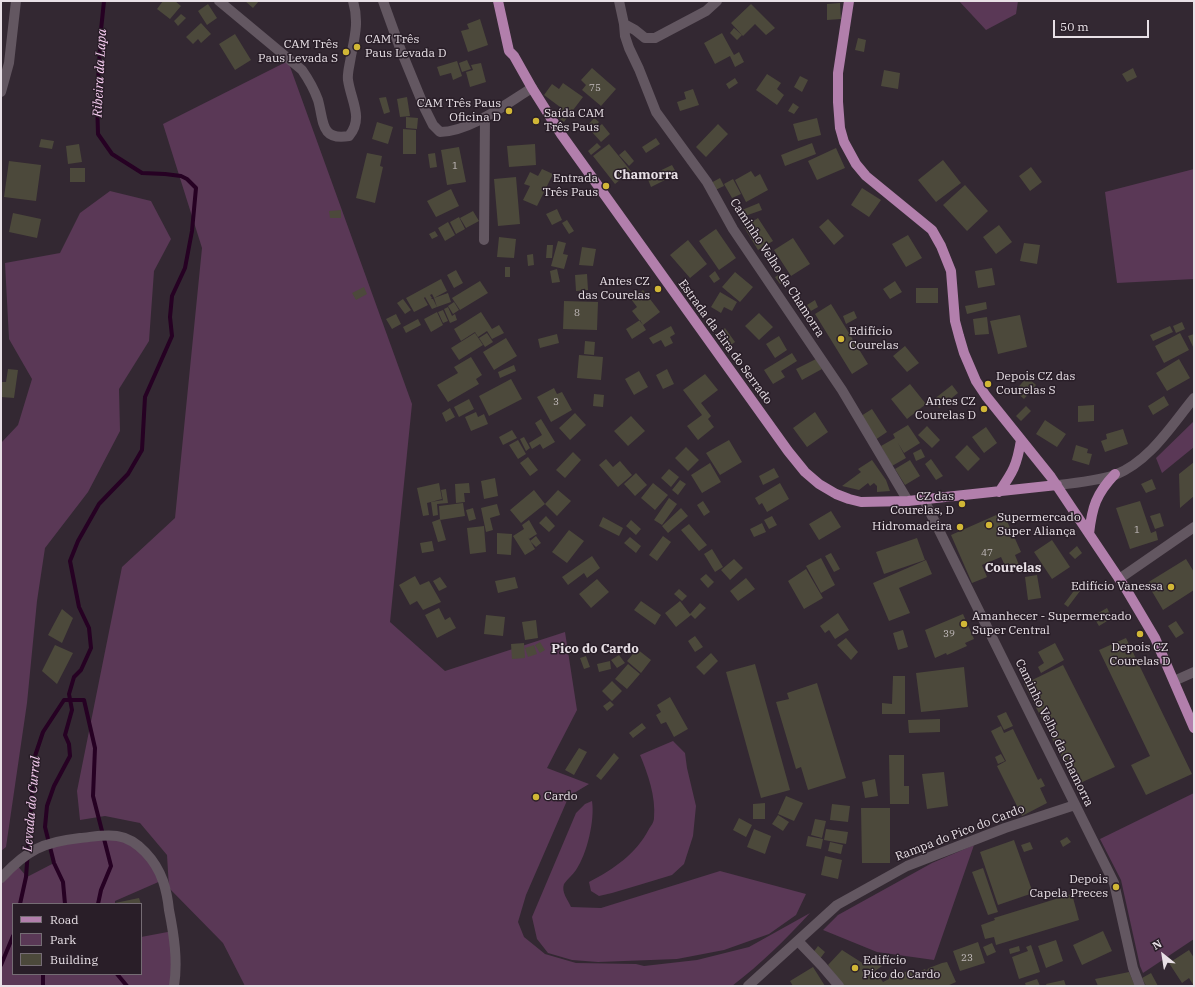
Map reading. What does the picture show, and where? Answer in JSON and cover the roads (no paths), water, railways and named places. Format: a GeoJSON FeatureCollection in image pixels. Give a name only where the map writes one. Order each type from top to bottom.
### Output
{"type":"FeatureCollection","features":[{"type":"Feature","properties":{"kind":"main road","name":"Estrada da Eira do Serrado"},"geometry":{"type":"LineString","coordinates":[[498,1],[509,51],[514,56],[532,88],[574,152],[756,408],[805,472],[836,494],[861,502],[924,500],[1057,485]]}},
{"type":"Feature","properties":{"kind":"main road"},"geometry":{"type":"LineString","coordinates":[[849,1],[838,73],[840,128],[844,142],[856,164],[866,176],[932,230],[942,246],[951,271],[955,321],[964,353],[976,380],[986,396],[1057,485],[1119,579],[1155,638],[1194,728]]}},
{"type":"Feature","properties":{"kind":"main road"},"geometry":{"type":"LineString","coordinates":[[999,492],[1015,468],[1022,440]]}},
{"type":"Feature","properties":{"kind":"main road"},"geometry":{"type":"LineString","coordinates":[[1089,534],[1095,500],[1104,485],[1115,474]]}},
{"type":"Feature","properties":{"kind":"street"},"geometry":{"type":"LineString","coordinates":[[1,92],[9,63],[16,1]]}},
{"type":"Feature","properties":{"kind":"street"},"geometry":{"type":"LineString","coordinates":[[219,1],[302,70],[312,83],[318,100],[325,130],[332,136],[339,138],[349,136],[355,130],[357,121],[348,79],[356,28],[356,14],[353,1]]}},
{"type":"Feature","properties":{"kind":"street"},"geometry":{"type":"LineString","coordinates":[[383,1],[400,48],[434,125],[440,132],[451,132],[470,125],[532,88]]}},
{"type":"Feature","properties":{"kind":"street","name":"Caminho Velho da Chamorra"},"geometry":{"type":"LineString","coordinates":[[619,1],[625,36],[656,112],[707,182],[733,229],[842,390],[908,501]]}},
{"type":"Feature","properties":{"kind":"street"},"geometry":{"type":"LineString","coordinates":[[624,24],[645,38],[655,38],[706,11],[717,1]]}},
{"type":"Feature","properties":{"kind":"street"},"geometry":{"type":"LineString","coordinates":[[484,240],[485,117]]}},
{"type":"Feature","properties":{"kind":"street"},"geometry":{"type":"LineString","coordinates":[[1057,485],[1088,481],[1115,474],[1131,467],[1143,458],[1166,433],[1194,398]]}},
{"type":"Feature","properties":{"kind":"street","name":"Caminho Velho da Chamorra"},"geometry":{"type":"LineString","coordinates":[[924,500],[1114,883],[1133,968],[1140,986]]}},
{"type":"Feature","properties":{"kind":"street"},"geometry":{"type":"LineString","coordinates":[[1119,579],[1194,527]]}},
{"type":"Feature","properties":{"kind":"street"},"geometry":{"type":"LineString","coordinates":[[1174,680],[1194,672]]}},
{"type":"Feature","properties":{"kind":"street","name":"Rampa do Pico do Cardo"},"geometry":{"type":"LineString","coordinates":[[748,986],[837,905],[907,866],[1005,828],[1075,805]]}},
{"type":"Feature","properties":{"kind":"street"},"geometry":{"type":"LineString","coordinates":[[1,878],[16,862],[26,855],[47,844],[64,840],[117,836],[138,846],[154,862],[163,880],[174,940],[176,973],[174,986]]}},
{"type":"Feature","properties":{"kind":"street"},"geometry":{"type":"LineString","coordinates":[[798,941],[822,966],[838,986]]}},
{"type":"Feature","properties":{"kind":"waterway","name":"Ribeira da Lapa"},"geometry":{"type":"LineString","coordinates":[[65,903],[63,882],[54,863],[45,827],[47,806],[54,786],[70,756],[69,744],[65,735],[72,710],[69,694],[74,677],[81,670],[91,648],[89,628],[79,607],[70,561],[78,541],[99,504],[128,474],[142,450],[145,397],[172,336],[170,317],[172,296],[185,268],[192,231],[196,188],[187,179],[181,176],[142,173],[112,154],[98,134],[97,99],[104,1]]}},
{"type":"Feature","properties":{"kind":"waterway","name":"Levada do Curral"},"geometry":{"type":"LineString","coordinates":[[20,903],[26,877],[35,756],[43,732],[64,700],[84,700],[95,748],[93,796],[111,866],[101,890],[98,903]]}},
{"type":"Feature","properties":{"kind":"waterway","name":"Levada do Curral"},"geometry":{"type":"LineString","coordinates":[[1,965],[12,938]]}},
{"type":"Feature","properties":{"kind":"waterway"},"geometry":{"type":"LineString","coordinates":[[43,975],[43,986]]}},
{"type":"Feature","properties":{"kind":"waterway","name":"Levada do Curral"},"geometry":{"type":"LineString","coordinates":[[118,975],[127,986]]}},
{"type":"Feature","properties":{"kind":"place","name":"CAM Três Paus Levada D"},"geometry":{"type":"Point","coordinates":[357,47]}},
{"type":"Feature","properties":{"kind":"place","name":"CAM Três Paus Levada S"},"geometry":{"type":"Point","coordinates":[346,52]}},
{"type":"Feature","properties":{"kind":"place","name":"CAM Três Paus Oficina D"},"geometry":{"type":"Point","coordinates":[509,111]}},
{"type":"Feature","properties":{"kind":"place","name":"Saída CAM Três Paus"},"geometry":{"type":"Point","coordinates":[536,121]}},
{"type":"Feature","properties":{"kind":"place","name":"Entrada Três Paus"},"geometry":{"type":"Point","coordinates":[606,186]}},
{"type":"Feature","properties":{"kind":"place","name":"Antes CZ das Courelas"},"geometry":{"type":"Point","coordinates":[658,289]}},
{"type":"Feature","properties":{"kind":"place","name":"Edifício Courelas"},"geometry":{"type":"Point","coordinates":[841,339]}},
{"type":"Feature","properties":{"kind":"place","name":"Depois CZ das Courelas S"},"geometry":{"type":"Point","coordinates":[988,384]}},
{"type":"Feature","properties":{"kind":"place","name":"Antes CZ Courelas D"},"geometry":{"type":"Point","coordinates":[984,409]}},
{"type":"Feature","properties":{"kind":"place","name":"CZ das Courelas, D"},"geometry":{"type":"Point","coordinates":[962,504]}},
{"type":"Feature","properties":{"kind":"place","name":"Supermercado Super Aliança"},"geometry":{"type":"Point","coordinates":[989,525]}},
{"type":"Feature","properties":{"kind":"place","name":"Hidromadeira"},"geometry":{"type":"Point","coordinates":[960,527]}},
{"type":"Feature","properties":{"kind":"place","name":"Edifício Vanessa"},"geometry":{"type":"Point","coordinates":[1171,587]}},
{"type":"Feature","properties":{"kind":"place","name":"Amanhecer - Supermercado Super Central"},"geometry":{"type":"Point","coordinates":[964,624]}},
{"type":"Feature","properties":{"kind":"place","name":"Depois CZ Courelas D"},"geometry":{"type":"Point","coordinates":[1140,634]}},
{"type":"Feature","properties":{"kind":"place","name":"Cardo"},"geometry":{"type":"Point","coordinates":[536,797]}},
{"type":"Feature","properties":{"kind":"place","name":"Depois Capela Preces"},"geometry":{"type":"Point","coordinates":[1116,887]}},
{"type":"Feature","properties":{"kind":"place","name":"Edifício Pico do Cardo"},"geometry":{"type":"Point","coordinates":[855,968]}},
{"type":"Feature","properties":{"kind":"district","name":"Chamorra"},"geometry":{"type":"Point","coordinates":[646,175]}},
{"type":"Feature","properties":{"kind":"district","name":"Courelas"},"geometry":{"type":"Point","coordinates":[1013,568]}},
{"type":"Feature","properties":{"kind":"district","name":"Pico do Cardo"},"geometry":{"type":"Point","coordinates":[595,649]}}]}
